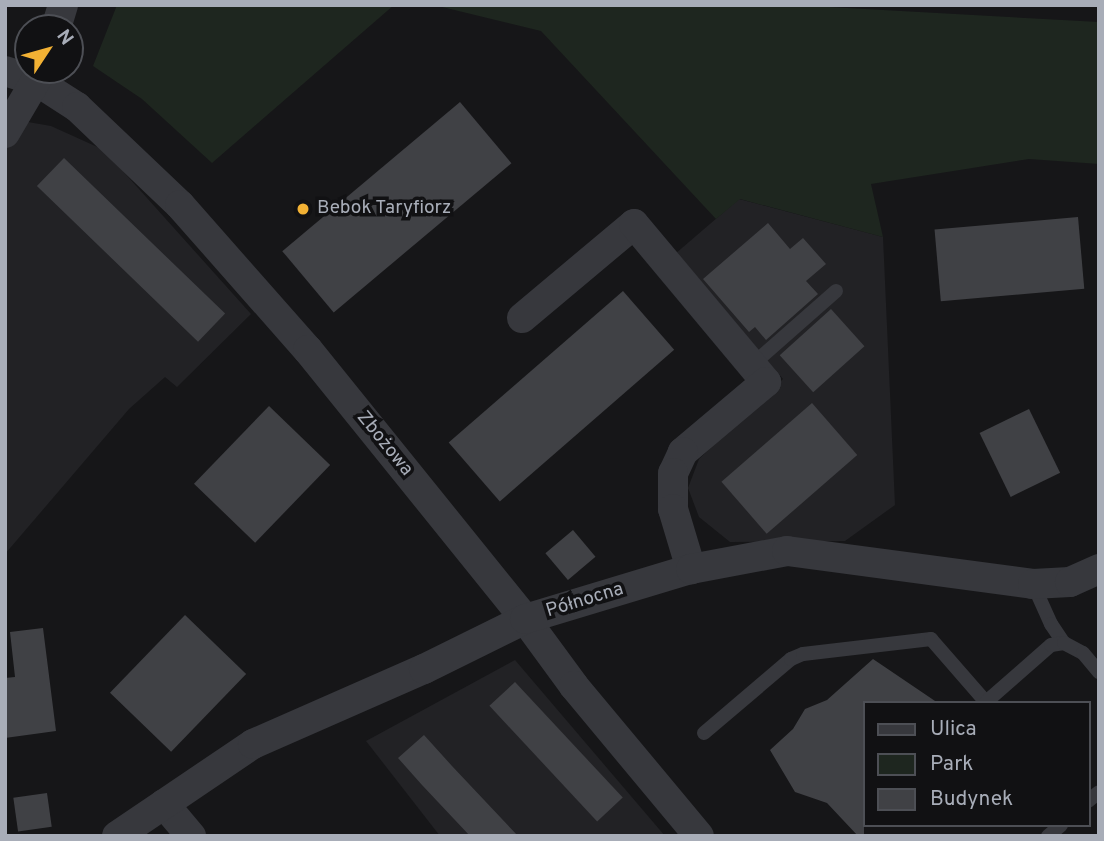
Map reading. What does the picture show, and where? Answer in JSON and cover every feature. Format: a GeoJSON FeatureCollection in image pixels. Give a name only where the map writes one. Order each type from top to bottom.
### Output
{"type":"FeatureCollection","features":[{"type":"Feature","properties":{"kind":"street"},"geometry":{"type":"LineString","coordinates":[[5,133],[35,84]]}},
{"type":"Feature","properties":{"kind":"street","name":"Zbożowa"},"geometry":{"type":"LineString","coordinates":[[50,84],[180,205],[307,350],[525,619],[574,686],[699,836]]}},
{"type":"Feature","properties":{"kind":"street"},"geometry":{"type":"LineString","coordinates":[[522,318],[634,224],[766,382],[683,452],[673,473],[673,509],[691,569]]}},
{"type":"Feature","properties":{"kind":"street","name":"Północna"},"geometry":{"type":"LineString","coordinates":[[117,836],[253,744],[424,669],[525,619],[691,569],[787,551],[1033,584],[1070,582],[1099,569]]}},
{"type":"Feature","properties":{"kind":"street"},"geometry":{"type":"LineString","coordinates":[[164,804],[191,836]]}},
{"type":"Feature","properties":{"kind":"lane"},"geometry":{"type":"LineString","coordinates":[[752,365],[836,291]]}},
{"type":"Feature","properties":{"kind":"lane"},"geometry":{"type":"LineString","coordinates":[[1033,584],[1051,624],[1064,643],[1083,653],[1099,672]]}},
{"type":"Feature","properties":{"kind":"lane"},"geometry":{"type":"LineString","coordinates":[[704,733],[791,659],[803,654],[931,639],[985,701]]}},
{"type":"Feature","properties":{"kind":"lane"},"geometry":{"type":"LineString","coordinates":[[987,701],[1051,645],[1064,643]]}},
{"type":"Feature","properties":{"kind":"shaded area"},"geometry":{"type":"Polygon","coordinates":[[[5,118],[51,126],[104,150],[251,314],[177,387],[165,377],[129,409],[5,554],[5,118]]]}},
{"type":"Feature","properties":{"kind":"shaded area"},"geometry":{"type":"Polygon","coordinates":[[[739,199],[883,237],[895,505],[845,541],[730,542],[699,517],[688,488],[699,459],[783,379],[675,254],[739,199]]]}},
{"type":"Feature","properties":{"kind":"shaded area"},"geometry":{"type":"Polygon","coordinates":[[[515,660],[665,836],[440,836],[366,741],[515,660]]]}},
{"type":"Feature","properties":{"kind":"green space"},"geometry":{"type":"Polygon","coordinates":[[[117,5],[394,5],[212,163],[142,99],[93,66],[117,5]]]}},
{"type":"Feature","properties":{"kind":"green space"},"geometry":{"type":"Polygon","coordinates":[[[434,5],[793,5],[1099,22],[1099,164],[1029,159],[871,184],[883,237],[740,199],[716,219],[541,31],[434,5]]]}},
{"type":"Feature","properties":{"kind":"building"},"geometry":{"type":"Polygon","coordinates":[[[460,102],[511,163],[334,312],[282,251],[460,102]]]}},
{"type":"Feature","properties":{"kind":"building"},"geometry":{"type":"Polygon","coordinates":[[[64,158],[225,314],[198,342],[37,186],[64,158]]]}},
{"type":"Feature","properties":{"kind":"building"},"geometry":{"type":"Polygon","coordinates":[[[1078,217],[1084,289],[941,301],[935,230],[1078,217]]]}},
{"type":"Feature","properties":{"kind":"building"},"geometry":{"type":"Polygon","coordinates":[[[768,223],[790,249],[803,238],[826,264],[806,281],[818,294],[766,340],[755,327],[749,332],[703,279],[768,223]]]}},
{"type":"Feature","properties":{"kind":"building"},"geometry":{"type":"Polygon","coordinates":[[[623,291],[674,350],[500,501],[449,443],[623,291]]]}},
{"type":"Feature","properties":{"kind":"building"},"geometry":{"type":"Polygon","coordinates":[[[831,309],[864,346],[813,392],[780,355],[831,309]]]}},
{"type":"Feature","properties":{"kind":"building"},"geometry":{"type":"Polygon","coordinates":[[[812,403],[857,455],[767,534],[721,482],[812,403]]]}},
{"type":"Feature","properties":{"kind":"building"},"geometry":{"type":"Polygon","coordinates":[[[269,406],[330,465],[255,543],[194,484],[269,406]]]}},
{"type":"Feature","properties":{"kind":"building"},"geometry":{"type":"Polygon","coordinates":[[[1029,409],[1060,473],[1011,497],[980,433],[1029,409]]]}},
{"type":"Feature","properties":{"kind":"building"},"geometry":{"type":"Polygon","coordinates":[[[573,530],[595,557],[568,580],[545,553],[573,530]]]}},
{"type":"Feature","properties":{"kind":"building"},"geometry":{"type":"Polygon","coordinates":[[[185,615],[246,674],[171,752],[110,693],[185,615]]]}},
{"type":"Feature","properties":{"kind":"building"},"geometry":{"type":"Polygon","coordinates":[[[43,628],[56,731],[5,738],[5,678],[15,677],[10,632],[43,628]]]}},
{"type":"Feature","properties":{"kind":"building"},"geometry":{"type":"Polygon","coordinates":[[[873,659],[935,701],[862,701],[864,836],[858,836],[827,803],[795,792],[770,750],[793,729],[805,709],[827,700],[873,659]]]}},
{"type":"Feature","properties":{"kind":"building"},"geometry":{"type":"Polygon","coordinates":[[[515,682],[623,798],[597,821],[489,706],[515,682]]]}},
{"type":"Feature","properties":{"kind":"building"},"geometry":{"type":"Polygon","coordinates":[[[424,735],[518,836],[470,836],[422,785],[398,758],[424,735]]]}},
{"type":"Feature","properties":{"kind":"building"},"geometry":{"type":"Polygon","coordinates":[[[47,793],[52,827],[18,831],[13,798],[47,793]]]}},
{"type":"Feature","properties":{"kind":"place","name":"Bebok Taryfiorz"},"geometry":{"type":"Point","coordinates":[303,209]}}]}
